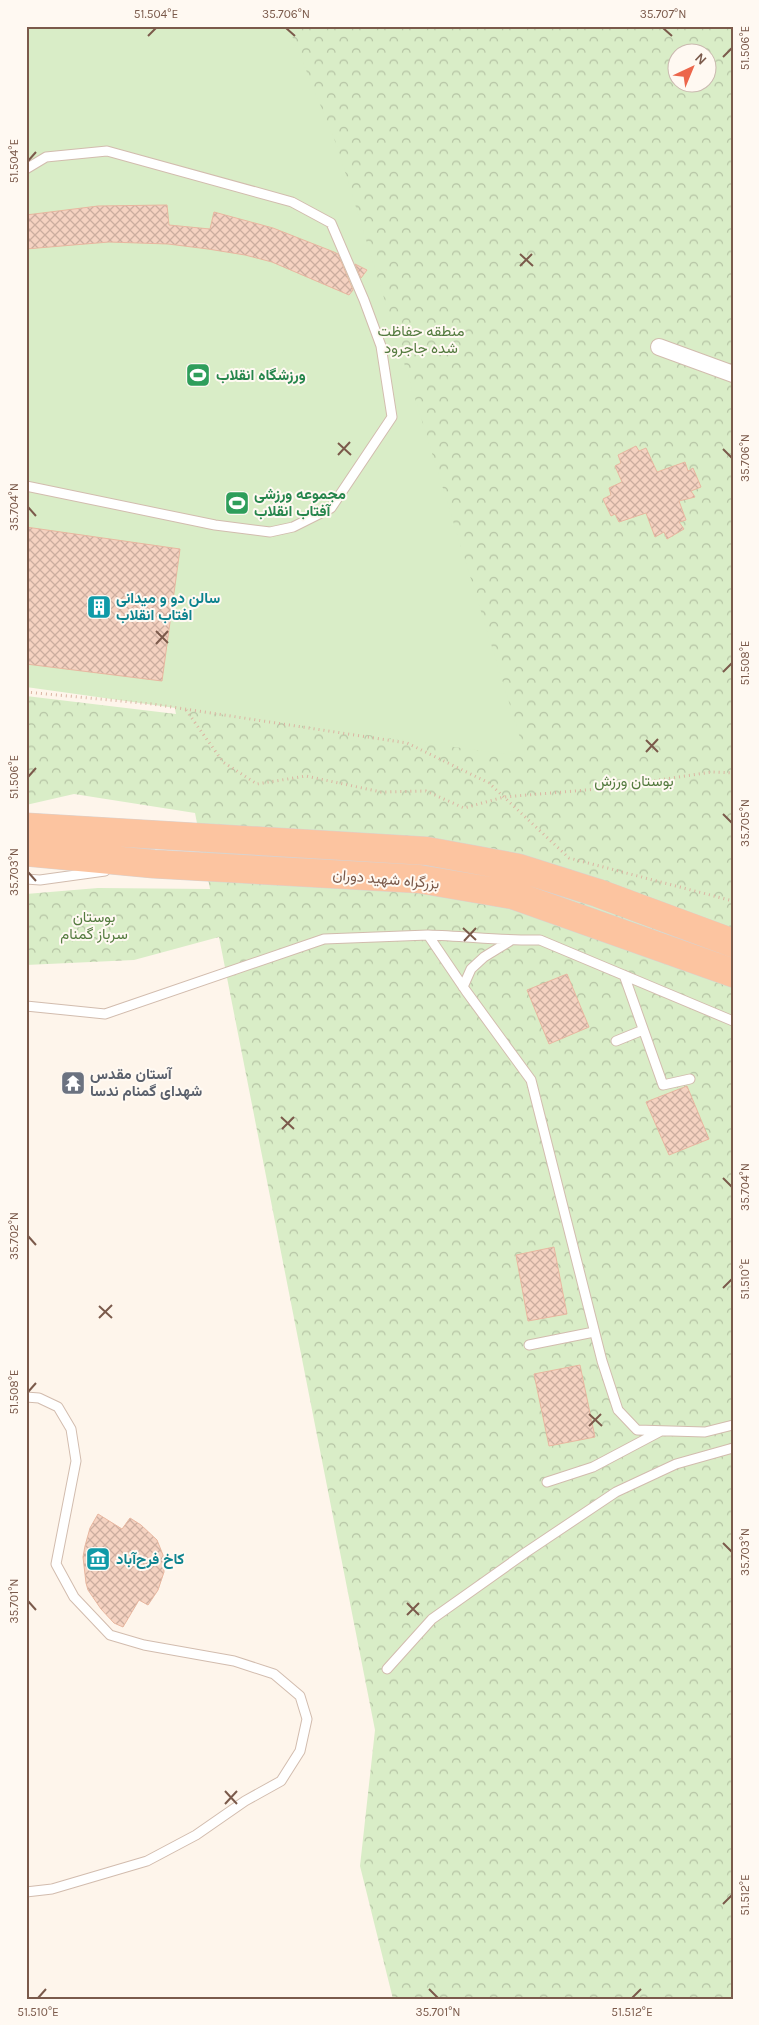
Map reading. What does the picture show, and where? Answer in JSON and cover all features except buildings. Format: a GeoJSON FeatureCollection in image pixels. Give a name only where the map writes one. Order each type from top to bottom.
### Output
{"type":"FeatureCollection","features":[{"type":"Feature","properties":{"kind":"highway","name":"بزرگراه شهید دوران"},"geometry":{"type":"LineString","coordinates":[[26,827],[427,851],[519,868],[598,893],[733,944]]}},
{"type":"Feature","properties":{"kind":"highway","name":"بزرگراه شهید دوران"},"geometry":{"type":"LineString","coordinates":[[26,852],[154,864],[419,879],[513,895],[588,920],[733,974]]}},
{"type":"Feature","properties":{"kind":"street"},"geometry":{"type":"LineString","coordinates":[[659,347],[733,374]]}},
{"type":"Feature","properties":{"kind":"lane"},"geometry":{"type":"LineString","coordinates":[[26,169],[46,157],[107,151],[292,202],[331,223],[364,300],[381,346],[392,416],[331,508],[293,527],[270,532],[215,525],[26,486]]}},
{"type":"Feature","properties":{"kind":"lane"},"geometry":{"type":"LineString","coordinates":[[26,879],[40,880],[154,864]]}},
{"type":"Feature","properties":{"kind":"lane"},"geometry":{"type":"LineString","coordinates":[[428,934],[463,987],[531,1080],[594,1332],[618,1410],[637,1430],[705,1432],[733,1425]]}},
{"type":"Feature","properties":{"kind":"lane"},"geometry":{"type":"LineString","coordinates":[[26,1006],[105,1014],[324,939],[428,934],[470,936],[510,941],[540,940],[733,1021]]}},
{"type":"Feature","properties":{"kind":"lane"},"geometry":{"type":"LineString","coordinates":[[463,987],[471,969],[484,957],[510,941]]}},
{"type":"Feature","properties":{"kind":"lane"},"geometry":{"type":"LineString","coordinates":[[624,975],[662,1085],[690,1079]]}},
{"type":"Feature","properties":{"kind":"lane"},"geometry":{"type":"LineString","coordinates":[[616,1041],[643,1030]]}},
{"type":"Feature","properties":{"kind":"lane"},"geometry":{"type":"LineString","coordinates":[[530,1345],[594,1332]]}},
{"type":"Feature","properties":{"kind":"lane"},"geometry":{"type":"LineString","coordinates":[[26,1397],[38,1398],[58,1407],[71,1429],[76,1461],[56,1564],[74,1598],[110,1635],[144,1645],[234,1661],[274,1674],[300,1696],[307,1720],[300,1751],[282,1781],[245,1801],[196,1834],[138,1864],[52,1889],[26,1892]]}},
{"type":"Feature","properties":{"kind":"lane"},"geometry":{"type":"LineString","coordinates":[[546,1482],[593,1468],[661,1430]]}},
{"type":"Feature","properties":{"kind":"lane"},"geometry":{"type":"LineString","coordinates":[[388,1669],[432,1619],[616,1492],[676,1464],[733,1448]]}},
{"type":"Feature","properties":{"kind":"path"},"geometry":{"type":"LineString","coordinates":[[26,692],[186,710],[407,743],[489,783],[569,858],[733,901]]}},
{"type":"Feature","properties":{"kind":"path"},"geometry":{"type":"LineString","coordinates":[[186,710],[223,762],[257,784],[306,776],[381,792],[426,791],[464,808],[504,797],[598,790],[712,772],[733,773]]}},
{"type":"Feature","properties":{"kind":"green space","name":"مجموعه ورزشی آفتاب انقلاب"},"geometry":{"type":"Polygon","coordinates":[[[26,26],[288,26],[337,146],[526,757],[26,687],[26,26]]]}},
{"type":"Feature","properties":{"kind":"green space","name":"منطقه حفاظت شده جاجرود"},"geometry":{"type":"Polygon","coordinates":[[[41,26],[733,26],[733,1999],[393,1999],[360,1866],[375,1730],[219,937],[134,960],[26,965],[26,894],[98,888],[210,889],[195,813],[74,794],[26,805],[26,696],[176,714],[41,26]]]}},
{"type":"Feature","properties":{"kind":"place","name":"ورزشگاه انقلاب"},"geometry":{"type":"Point","coordinates":[198,375]}},
{"type":"Feature","properties":{"kind":"place","name":"مجموعه ورزشی آفتاب انقلاب"},"geometry":{"type":"Point","coordinates":[237,503]}},
{"type":"Feature","properties":{"kind":"place","name":"سالن دو و میدانی افتاب انقلاب"},"geometry":{"type":"Point","coordinates":[99,607]}},
{"type":"Feature","properties":{"kind":"place","name":"آستان مقدس شهدای گمنام ندسا"},"geometry":{"type":"Point","coordinates":[73,1083]}},
{"type":"Feature","properties":{"kind":"place","name":"کاخ فرح‌آباد"},"geometry":{"type":"Point","coordinates":[98,1559]}},
{"type":"Feature","properties":{"kind":"park label","name":"بوستان ورزش"},"geometry":{"type":"Point","coordinates":[634,781]}},
{"type":"Feature","properties":{"kind":"park label","name":"بوستان سرباز گمنام"},"geometry":{"type":"Point","coordinates":[94,926]}}]}
